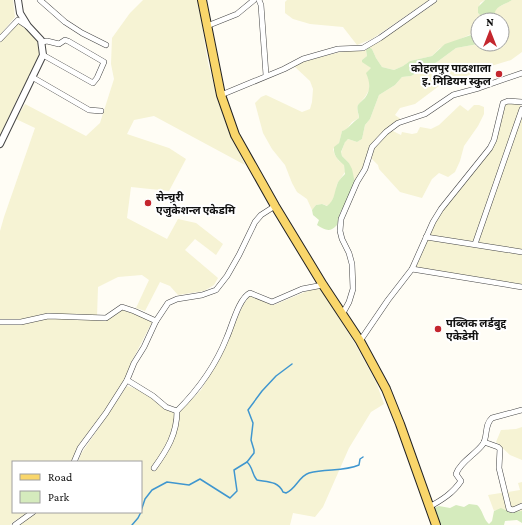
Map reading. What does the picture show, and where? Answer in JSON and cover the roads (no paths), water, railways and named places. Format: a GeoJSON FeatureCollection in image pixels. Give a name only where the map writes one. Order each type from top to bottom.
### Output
{"type":"FeatureCollection","features":[{"type":"Feature","properties":{"kind":"main road"},"geometry":{"type":"LineString","coordinates":[[202,0],[221,95],[235,135],[275,206],[360,341],[386,389],[436,525]]}},
{"type":"Feature","properties":{"kind":"street"},"geometry":{"type":"LineString","coordinates":[[0,144],[43,55],[42,42],[28,26],[20,12],[18,0]]}},
{"type":"Feature","properties":{"kind":"street"},"geometry":{"type":"LineString","coordinates":[[40,0],[65,22],[82,33],[106,45]]}},
{"type":"Feature","properties":{"kind":"street"},"geometry":{"type":"LineString","coordinates":[[207,26],[237,14],[254,0]]}},
{"type":"Feature","properties":{"kind":"street"},"geometry":{"type":"LineString","coordinates":[[259,0],[261,5],[266,76]]}},
{"type":"Feature","properties":{"kind":"street"},"geometry":{"type":"LineString","coordinates":[[221,95],[284,69],[303,59],[338,49],[363,48],[380,38],[434,0]]}},
{"type":"Feature","properties":{"kind":"street"},"geometry":{"type":"LineString","coordinates":[[0,39],[18,20],[28,26]]}},
{"type":"Feature","properties":{"kind":"street"},"geometry":{"type":"LineString","coordinates":[[42,42],[47,41],[59,44],[64,40],[68,41],[104,62],[97,78],[93,83],[43,55]]}},
{"type":"Feature","properties":{"kind":"street"},"geometry":{"type":"LineString","coordinates":[[342,313],[349,302],[353,289],[352,264],[340,231],[341,219],[357,182],[365,169],[372,148],[386,132],[398,124],[425,114],[453,95],[479,88],[522,73]]}},
{"type":"Feature","properties":{"kind":"street"},"geometry":{"type":"LineString","coordinates":[[32,77],[89,110],[101,111]]}},
{"type":"Feature","properties":{"kind":"street"},"geometry":{"type":"LineString","coordinates":[[360,341],[388,300],[412,269],[426,237],[441,209],[490,148],[494,140],[503,103],[508,101],[522,102]]}},
{"type":"Feature","properties":{"kind":"street"},"geometry":{"type":"LineString","coordinates":[[475,244],[522,109]]}},
{"type":"Feature","properties":{"kind":"street"},"geometry":{"type":"LineString","coordinates":[[74,461],[80,448],[106,413],[127,380],[134,363],[144,347],[156,321],[168,303],[178,299],[202,296],[216,290],[228,276],[255,222],[261,215],[275,206]]}},
{"type":"Feature","properties":{"kind":"street"},"geometry":{"type":"LineString","coordinates":[[426,237],[522,252]]}},
{"type":"Feature","properties":{"kind":"street"},"geometry":{"type":"LineString","coordinates":[[412,269],[522,287]]}},
{"type":"Feature","properties":{"kind":"street"},"geometry":{"type":"LineString","coordinates":[[154,468],[171,441],[177,411],[200,386],[214,364],[227,338],[239,307],[247,295],[250,293],[272,302],[302,289],[323,284]]}},
{"type":"Feature","properties":{"kind":"street"},"geometry":{"type":"LineString","coordinates":[[0,322],[21,322],[48,316],[106,318],[122,307],[156,321]]}},
{"type":"Feature","properties":{"kind":"street"},"geometry":{"type":"LineString","coordinates":[[127,380],[153,396],[166,407],[177,411]]}},
{"type":"Feature","properties":{"kind":"street"},"geometry":{"type":"LineString","coordinates":[[430,509],[446,498],[458,486],[461,481],[456,474],[484,442],[488,422],[492,418],[522,410]]}},
{"type":"Feature","properties":{"kind":"street"},"geometry":{"type":"LineString","coordinates":[[484,442],[500,449],[499,468],[509,509],[513,510],[522,506]]}},
{"type":"Feature","properties":{"kind":"street"},"geometry":{"type":"LineString","coordinates":[[15,525],[32,513]]}},
{"type":"Feature","properties":{"kind":"waterway"},"geometry":{"type":"LineString","coordinates":[[142,508],[145,499],[152,490],[167,482],[189,485],[200,479],[230,498],[237,491],[234,470],[247,462],[254,453],[251,440],[253,423],[248,410],[262,391],[276,376],[292,364]]}},
{"type":"Feature","properties":{"kind":"waterway"},"geometry":{"type":"LineString","coordinates":[[247,462],[257,480],[275,484],[286,493],[309,473],[353,467],[359,465],[360,459],[363,457]]}},
{"type":"Feature","properties":{"kind":"waterway"},"geometry":{"type":"LineString","coordinates":[[132,525],[140,513]]}},
{"type":"Feature","properties":{"kind":"place","name":"कोहलपुर पाठशाला इ. मिडियम स्कुल"},"geometry":{"type":"Point","coordinates":[499,74]}},
{"type":"Feature","properties":{"kind":"place","name":"सेन्चुरी एजुकेशन्ल एकेडमि"},"geometry":{"type":"Point","coordinates":[148,203]}},
{"type":"Feature","properties":{"kind":"place","name":"पब्लिक लर्डबुद्द एकेडेमी"},"geometry":{"type":"Point","coordinates":[438,329]}}]}
